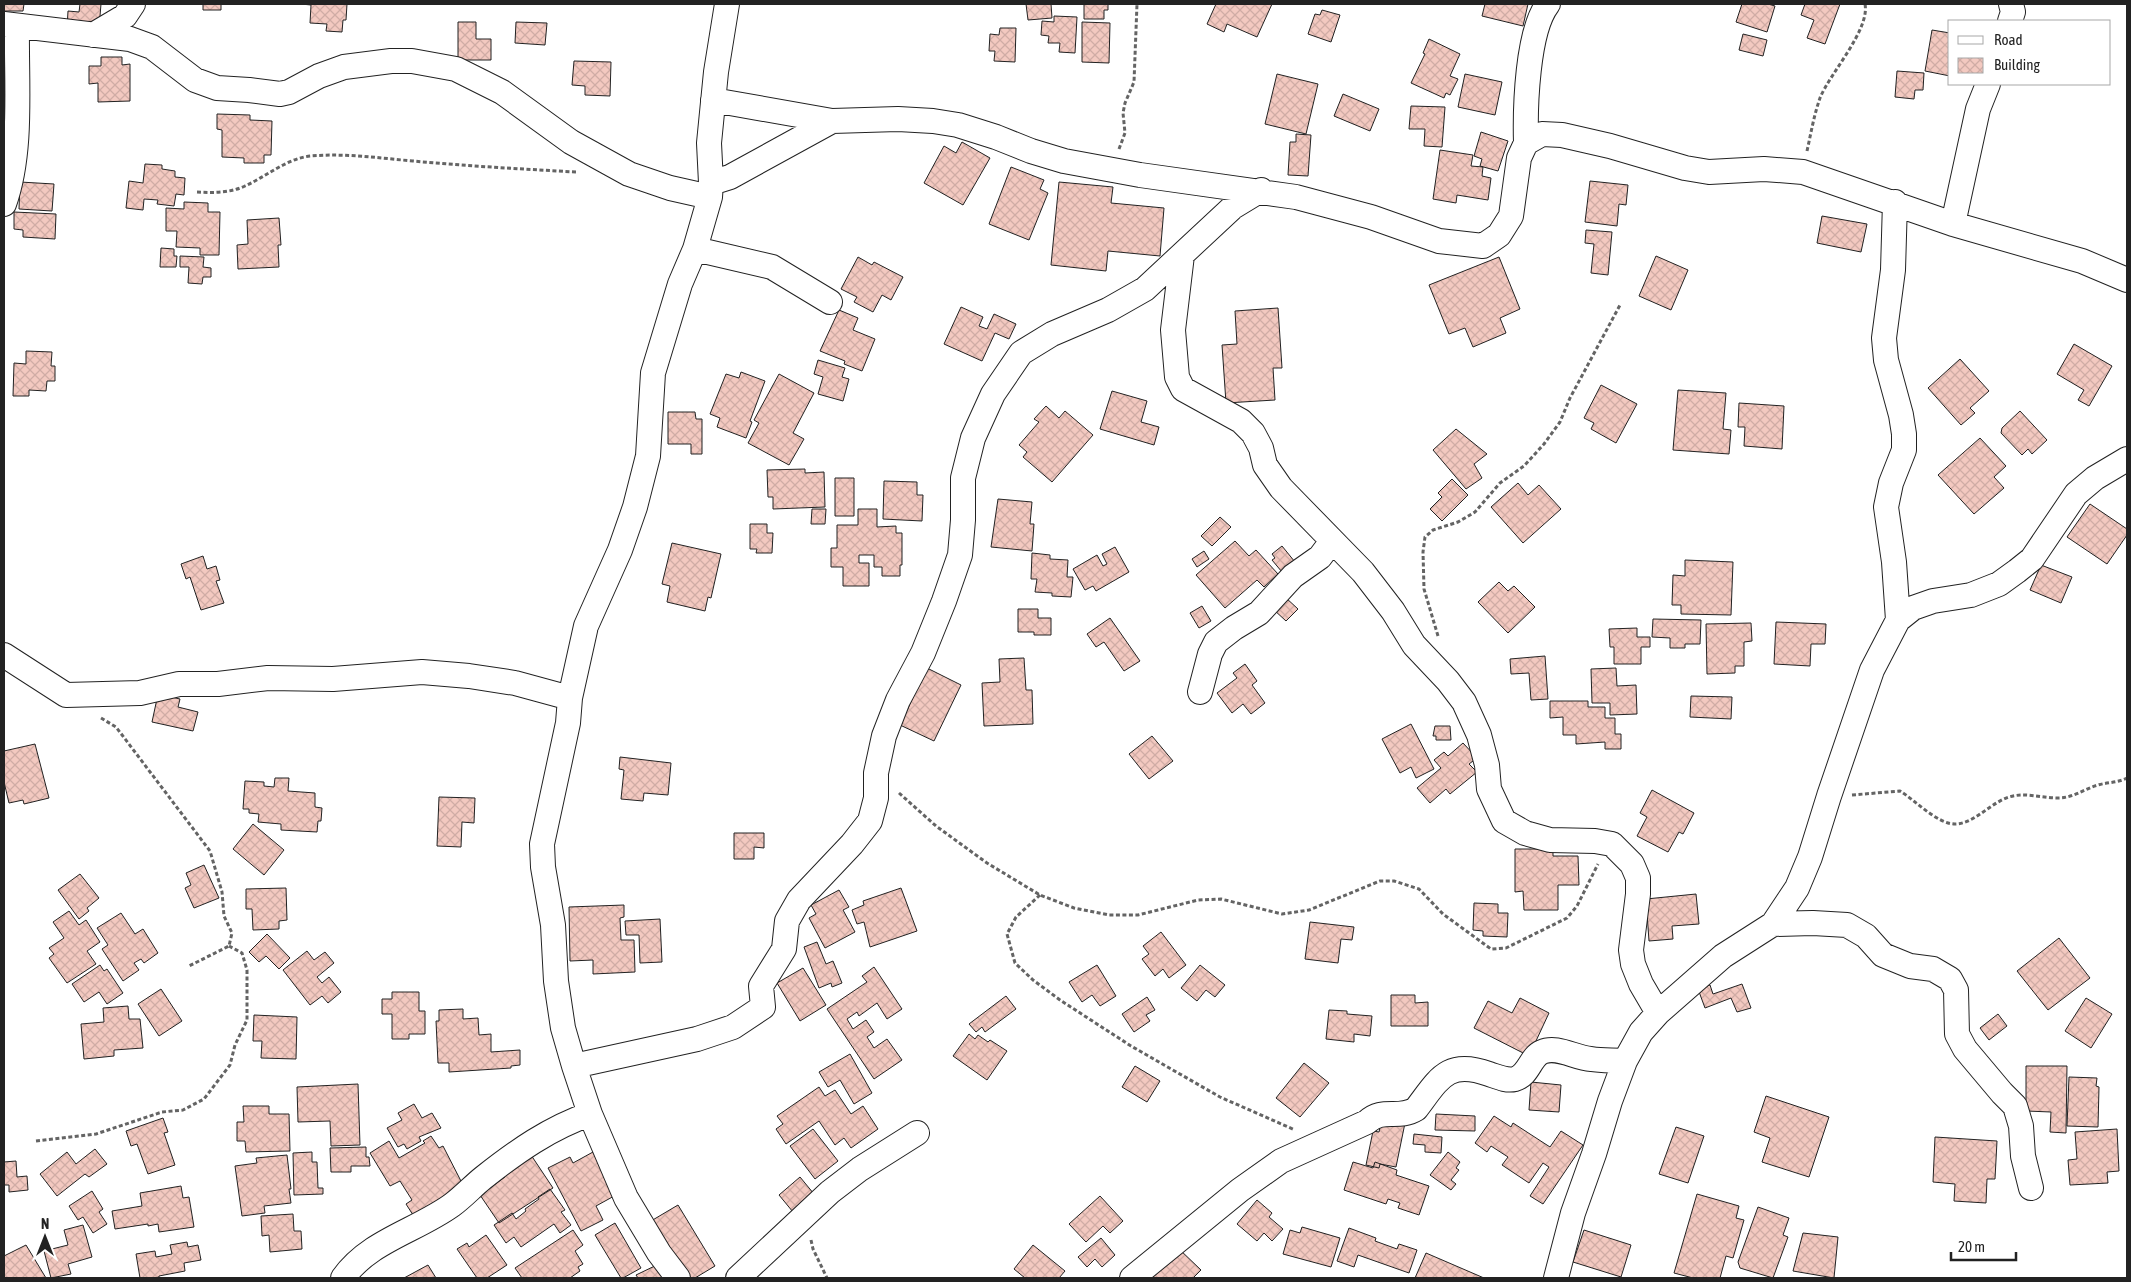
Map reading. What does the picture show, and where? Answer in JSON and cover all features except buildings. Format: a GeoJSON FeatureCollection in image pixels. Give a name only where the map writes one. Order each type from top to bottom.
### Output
{"type":"FeatureCollection","features":[{"type":"Feature","properties":{"kind":"street"},"geometry":{"type":"LineString","coordinates":[[93,35],[124,16],[133,4]]}},
{"type":"Feature","properties":{"kind":"street"},"geometry":{"type":"LineString","coordinates":[[678,1278],[658,1253],[626,1198],[590,1114],[574,1066],[564,1028],[556,981],[553,925],[543,867],[542,844],[568,723],[570,698],[586,626],[620,550],[635,507],[648,456],[654,373],[680,284],[694,249],[711,190],[708,142],[727,4]]}},
{"type":"Feature","properties":{"kind":"street"},"geometry":{"type":"LineString","coordinates":[[713,100],[832,121],[898,119],[958,125],[996,137],[1031,152],[1064,161],[1112,171],[1213,186],[1261,190],[1336,207],[1439,241],[1483,246],[1499,234],[1511,216],[1519,158],[1526,142],[1525,104],[1535,30],[1542,12],[1548,4]]}},
{"type":"Feature","properties":{"kind":"street"},"geometry":{"type":"LineString","coordinates":[[2010,20],[2013,12],[2011,4]]}},
{"type":"Feature","properties":{"kind":"street"},"geometry":{"type":"LineString","coordinates":[[4,204],[10,187],[16,158],[10,25],[130,39],[152,47],[195,80],[217,88],[280,94],[290,92],[319,76],[344,67],[391,60],[412,60],[456,69],[502,92],[571,142],[629,174],[670,188],[711,190],[730,176],[832,121]]}},
{"type":"Feature","properties":{"kind":"street"},"geometry":{"type":"LineString","coordinates":[[1953,224],[1978,109],[1988,85]]}},
{"type":"Feature","properties":{"kind":"street"},"geometry":{"type":"LineString","coordinates":[[1526,142],[1542,134],[1562,135],[1610,146],[1685,168],[1701,170],[1764,169],[1803,172],[1895,202],[1953,224],[2082,261],[2127,280]]}},
{"type":"Feature","properties":{"kind":"street"},"geometry":{"type":"LineString","coordinates":[[574,1066],[706,1036],[733,1028],[762,1007],[762,986],[784,949],[787,921],[799,900],[852,844],[870,821],[876,798],[876,773],[884,736],[898,700],[923,653],[944,602],[960,555],[964,520],[964,478],[973,438],[993,394],[1021,353],[1052,334],[1108,310],[1145,289],[1233,207],[1261,190]]}},
{"type":"Feature","properties":{"kind":"street"},"geometry":{"type":"LineString","coordinates":[[1895,202],[1894,270],[1884,338],[1886,360],[1901,415],[1904,434],[1904,450],[1891,483],[1886,507],[1894,562],[1898,620]]}},
{"type":"Feature","properties":{"kind":"street"},"geometry":{"type":"LineString","coordinates":[[694,249],[772,267],[830,302]]}},
{"type":"Feature","properties":{"kind":"street"},"geometry":{"type":"LineString","coordinates":[[1182,255],[1173,330],[1177,377],[1183,389],[1241,421],[1253,433],[1261,448],[1265,465],[1281,488],[1363,572],[1393,612],[1414,646],[1448,681],[1464,702],[1479,735],[1487,765],[1489,789],[1504,821],[1525,834],[1550,840],[1595,841],[1612,844],[1632,864],[1638,878],[1638,894],[1631,950],[1633,964],[1641,984],[1658,1013]]}},
{"type":"Feature","properties":{"kind":"street"},"geometry":{"type":"LineString","coordinates":[[1556,1278],[1573,1213],[1625,1061],[1642,1032],[1658,1013],[1723,956],[1772,924],[1797,888],[1810,857],[1872,670],[1898,620],[1913,608],[1970,595],[1999,584],[2032,558],[2076,494],[2095,478],[2127,459]]}},
{"type":"Feature","properties":{"kind":"street"},"geometry":{"type":"LineString","coordinates":[[1200,692],[1210,654],[1216,642],[1234,628],[1259,613],[1293,576],[1309,567],[1320,557],[1332,541]]}},
{"type":"Feature","properties":{"kind":"street"},"geometry":{"type":"LineString","coordinates":[[4,655],[66,694],[140,693],[179,684],[218,684],[268,678],[333,679],[422,672],[470,676],[515,684],[570,698]]}},
{"type":"Feature","properties":{"kind":"street"},"geometry":{"type":"LineString","coordinates":[[1772,924],[1813,923],[1847,925],[1866,936],[1883,955],[1910,966],[1933,970],[1950,979],[1956,990],[1957,1034],[1965,1049],[2015,1106],[2021,1126],[2023,1156],[2031,1188]]}},
{"type":"Feature","properties":{"kind":"street"},"geometry":{"type":"LineString","coordinates":[[1132,1278],[1240,1190],[1281,1161],[1368,1122],[1375,1115],[1386,1113],[1403,1115],[1416,1110],[1443,1075],[1468,1068],[1506,1080],[1517,1078],[1528,1069],[1541,1052],[1555,1050],[1590,1059],[1625,1061]]}},
{"type":"Feature","properties":{"kind":"street"},"geometry":{"type":"LineString","coordinates":[[342,1278],[366,1252],[452,1205],[482,1178],[529,1144],[571,1120],[590,1114]]}},
{"type":"Feature","properties":{"kind":"street"},"geometry":{"type":"LineString","coordinates":[[738,1278],[830,1192],[860,1169],[917,1133]]}},
{"type":"Feature","properties":{"kind":"path"},"geometry":{"type":"LineString","coordinates":[[1112,171],[1125,133],[1123,113],[1134,82],[1138,4]]}},
{"type":"Feature","properties":{"kind":"path"},"geometry":{"type":"LineString","coordinates":[[1803,172],[1812,126],[1820,98],[1830,77],[1844,58],[1856,36],[1864,18],[1864,4]]}},
{"type":"Feature","properties":{"kind":"path"},"geometry":{"type":"LineString","coordinates":[[197,192],[214,193],[230,191],[245,186],[289,162],[308,156],[327,155],[581,172]]}},
{"type":"Feature","properties":{"kind":"path"},"geometry":{"type":"LineString","coordinates":[[1439,640],[1424,589],[1422,552],[1425,537],[1433,530],[1458,522],[1475,512],[1500,483],[1524,466],[1544,444],[1560,422],[1570,398],[1620,305]]}},
{"type":"Feature","properties":{"kind":"path"},"geometry":{"type":"LineString","coordinates":[[100,717],[116,727],[210,851],[222,892],[224,916],[232,933],[229,946]]}},
{"type":"Feature","properties":{"kind":"path"},"geometry":{"type":"LineString","coordinates":[[876,773],[944,831],[986,863],[1040,895],[1074,908],[1109,915],[1138,915],[1198,900],[1213,899],[1221,899],[1282,914],[1309,910],[1380,881],[1394,881],[1419,889],[1443,914],[1491,949],[1506,948],[1567,918],[1577,906],[1597,865],[1612,844]]}},
{"type":"Feature","properties":{"kind":"path"},"geometry":{"type":"LineString","coordinates":[[1829,796],[1900,791],[1940,820],[1953,824],[1966,822],[1994,802],[2010,797],[2028,795],[2059,798],[2071,796],[2102,784],[2116,783],[2127,778]]}},
{"type":"Feature","properties":{"kind":"path"},"geometry":{"type":"LineString","coordinates":[[1040,895],[1016,917],[1007,934],[1015,963],[1033,980],[1131,1046],[1220,1097],[1292,1130],[1326,1141]]}},
{"type":"Feature","properties":{"kind":"path"},"geometry":{"type":"LineString","coordinates":[[189,966],[229,946]]}},
{"type":"Feature","properties":{"kind":"path"},"geometry":{"type":"LineString","coordinates":[[36,1141],[96,1134],[162,1112],[182,1110],[204,1099],[230,1065],[235,1045],[247,1020],[247,970],[242,953],[229,946]]}},
{"type":"Feature","properties":{"kind":"path"},"geometry":{"type":"LineString","coordinates":[[811,1211],[809,1230],[813,1249],[827,1278]]}}]}
